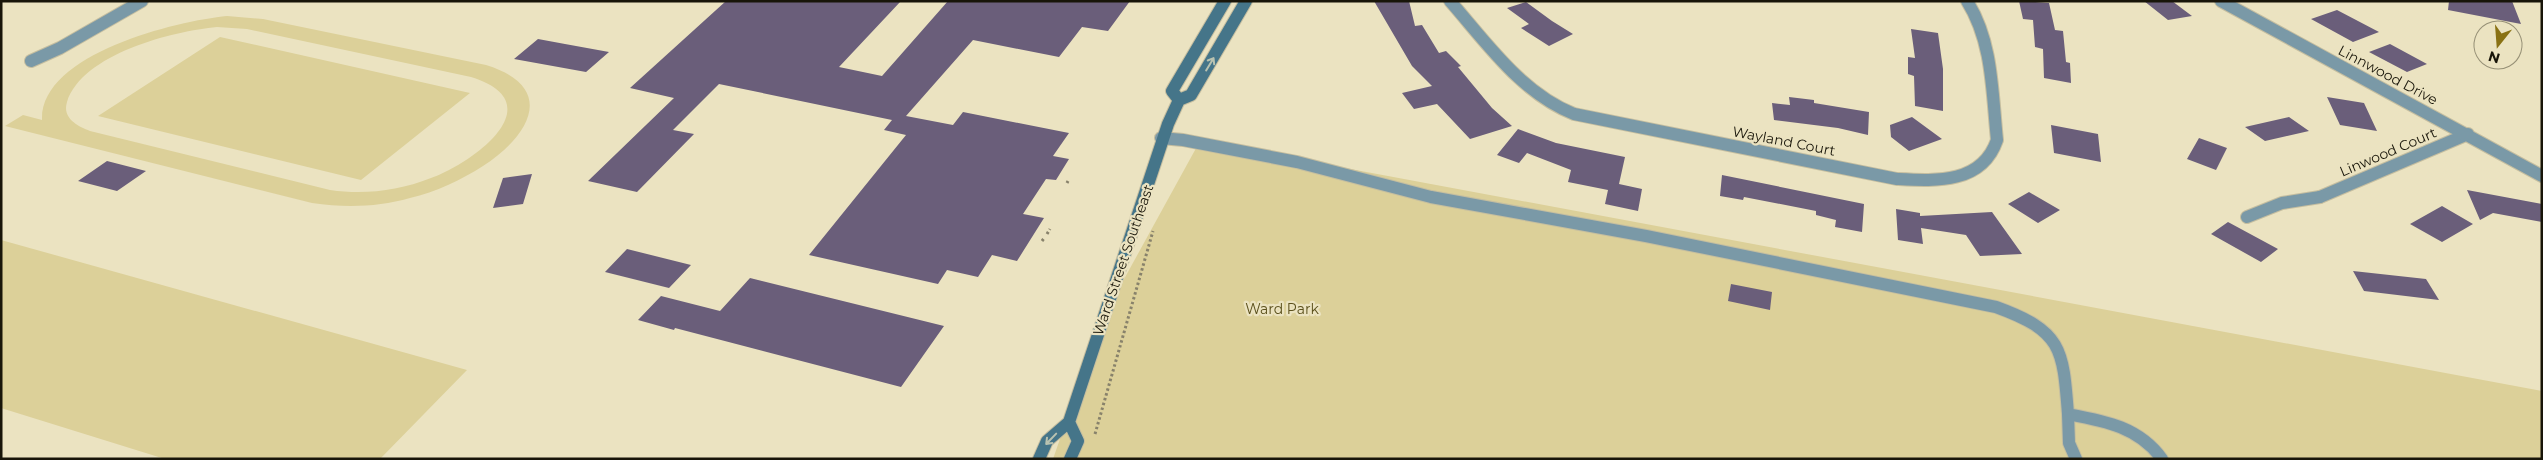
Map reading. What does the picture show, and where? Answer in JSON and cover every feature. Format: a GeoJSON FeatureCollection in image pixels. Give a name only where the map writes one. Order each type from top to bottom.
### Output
{"type":"FeatureCollection","features":[{"type":"Feature","properties":{"kind":"street"},"geometry":{"type":"LineString","coordinates":[[31,61],[60,48],[142,1]]}},
{"type":"Feature","properties":{"kind":"street","name":"Ward Street Southeast"},"geometry":{"type":"LineString","coordinates":[[1179,100],[1172,91],[1225,1]]}},
{"type":"Feature","properties":{"kind":"street","name":"Ward Street Southeast"},"geometry":{"type":"LineString","coordinates":[[1069,422],[1149,183],[1162,138],[1179,100],[1191,95],[1246,1]]}},
{"type":"Feature","properties":{"kind":"street","name":"Wayland Court"},"geometry":{"type":"LineString","coordinates":[[1450,1],[1528,85],[1554,105],[1568,112],[1630,127],[1897,178],[1922,181],[1942,180],[1968,172],[1989,161],[1995,152],[1997,140],[1984,33],[1976,12],[1968,1]]}},
{"type":"Feature","properties":{"kind":"street","name":"Linnwood Drive"},"geometry":{"type":"LineString","coordinates":[[2220,1],[2468,134],[2542,176]]}},
{"type":"Feature","properties":{"kind":"street","name":"Linwood Court"},"geometry":{"type":"LineString","coordinates":[[2247,217],[2273,204],[2290,199],[2320,197],[2468,134]]}},
{"type":"Feature","properties":{"kind":"street"},"geometry":{"type":"LineString","coordinates":[[1162,138],[1201,143],[1297,162],[1431,197],[1656,238],[1996,307],[2029,318],[2051,334],[2058,344],[2064,370],[2069,443],[2076,459]]}},
{"type":"Feature","properties":{"kind":"street"},"geometry":{"type":"LineString","coordinates":[[2068,414],[2124,427],[2149,442],[2162,459]]}},
{"type":"Feature","properties":{"kind":"street"},"geometry":{"type":"LineString","coordinates":[[1038,459],[1047,441],[1069,422],[1078,441],[1070,459]]}},
{"type":"Feature","properties":{"kind":"path"},"geometry":{"type":"LineString","coordinates":[[1093,440],[1155,222]]}},
{"type":"Feature","properties":{"kind":"path"},"geometry":{"type":"LineString","coordinates":[[1042,241],[1050,229]]}},
{"type":"Feature","properties":{"kind":"green space"},"geometry":{"type":"Polygon","coordinates":[[[227,16],[263,19],[486,65],[508,74],[522,86],[529,98],[529,112],[524,126],[514,140],[500,154],[466,176],[439,189],[420,195],[398,201],[362,206],[312,203],[5,126],[23,115],[42,120],[47,97],[63,77],[86,59],[115,45],[146,34],[204,19],[227,16]],[[217,27],[199,29],[154,40],[109,58],[76,85],[67,102],[67,113],[72,121],[90,131],[330,190],[355,192],[394,189],[431,178],[448,170],[467,160],[484,146],[498,132],[506,116],[506,102],[495,88],[471,77],[247,29],[217,27]]]}},
{"type":"Feature","properties":{"kind":"green space"},"geometry":{"type":"Polygon","coordinates":[[[220,37],[470,93],[361,180],[98,116],[220,37]]]}},
{"type":"Feature","properties":{"kind":"green space","name":"Ward Park"},"geometry":{"type":"Polygon","coordinates":[[[1200,141],[2542,391],[2542,459],[1053,459],[1101,321],[1200,141]]]}},
{"type":"Feature","properties":{"kind":"green space"},"geometry":{"type":"Polygon","coordinates":[[[1,240],[467,370],[380,459],[165,459],[1,408],[1,240]]]}},
{"type":"Feature","properties":{"kind":"building"},"geometry":{"type":"Polygon","coordinates":[[[726,1],[901,1],[839,67],[882,76],[948,1],[1130,1],[1108,31],[1082,27],[1059,57],[973,40],[906,116],[953,125],[963,112],[1069,133],[1053,156],[1069,159],[1056,180],[1046,179],[1023,214],[1044,218],[1017,261],[992,255],[978,277],[947,270],[938,284],[809,255],[906,135],[884,130],[892,120],[719,84],[673,130],[694,134],[637,192],[588,181],[674,98],[630,88],[726,1]]]}},
{"type":"Feature","properties":{"kind":"building"},"geometry":{"type":"Polygon","coordinates":[[[1374,1],[1409,1],[1415,26],[1422,25],[1439,53],[1446,51],[1461,66],[1458,67],[1492,108],[1512,126],[1470,139],[1437,104],[1414,109],[1402,93],[1432,86],[1412,66],[1374,1]]]}},
{"type":"Feature","properties":{"kind":"building"},"geometry":{"type":"Polygon","coordinates":[[[2019,1],[2049,3],[2055,30],[2063,31],[2066,62],[2070,63],[2071,83],[2044,78],[2043,49],[2035,47],[2033,20],[2023,19],[2019,1]]]}},
{"type":"Feature","properties":{"kind":"building"},"geometry":{"type":"Polygon","coordinates":[[[2144,1],[2172,1],[2192,16],[2168,20],[2144,1]]]}},
{"type":"Feature","properties":{"kind":"building"},"geometry":{"type":"Polygon","coordinates":[[[2449,1],[2512,1],[2519,20],[2500,20],[2448,10],[2449,1]]]}},
{"type":"Feature","properties":{"kind":"building"},"geometry":{"type":"Polygon","coordinates":[[[1526,2],[1573,34],[1549,46],[1521,28],[1529,24],[1507,8],[1526,2]]]}},
{"type":"Feature","properties":{"kind":"building"},"geometry":{"type":"Polygon","coordinates":[[[2337,10],[2379,32],[2353,42],[2311,19],[2337,10]]]}},
{"type":"Feature","properties":{"kind":"building"},"geometry":{"type":"Polygon","coordinates":[[[1911,29],[1938,33],[1943,69],[1943,111],[1915,106],[1914,76],[1908,74],[1908,57],[1915,58],[1911,29]]]}},
{"type":"Feature","properties":{"kind":"building"},"geometry":{"type":"Polygon","coordinates":[[[538,39],[609,52],[586,72],[514,59],[538,39]]]}},
{"type":"Feature","properties":{"kind":"building"},"geometry":{"type":"Polygon","coordinates":[[[2390,44],[2427,64],[2407,72],[2369,52],[2390,44]]]}},
{"type":"Feature","properties":{"kind":"building"},"geometry":{"type":"Polygon","coordinates":[[[1789,97],[1814,100],[1814,103],[1869,112],[1868,135],[1838,128],[1774,120],[1772,103],[1790,105],[1789,97]]]}},
{"type":"Feature","properties":{"kind":"building"},"geometry":{"type":"Polygon","coordinates":[[[2327,97],[2364,103],[2377,131],[2340,125],[2327,97]]]}},
{"type":"Feature","properties":{"kind":"building"},"geometry":{"type":"Polygon","coordinates":[[[1912,117],[1942,139],[1909,151],[1891,137],[1890,125],[1912,117]]]}},
{"type":"Feature","properties":{"kind":"building"},"geometry":{"type":"Polygon","coordinates":[[[2289,117],[2309,131],[2265,141],[2245,127],[2289,117]]]}},
{"type":"Feature","properties":{"kind":"building"},"geometry":{"type":"Polygon","coordinates":[[[2051,125],[2098,134],[2101,162],[2054,153],[2051,125]]]}},
{"type":"Feature","properties":{"kind":"building"},"geometry":{"type":"Polygon","coordinates":[[[1518,129],[1556,143],[1625,157],[1619,184],[1642,189],[1638,211],[1605,204],[1608,190],[1568,182],[1571,170],[1527,153],[1519,163],[1497,155],[1518,129]]]}},
{"type":"Feature","properties":{"kind":"building"},"geometry":{"type":"Polygon","coordinates":[[[2199,138],[2227,148],[2216,170],[2187,159],[2199,138]]]}},
{"type":"Feature","properties":{"kind":"building"},"geometry":{"type":"Polygon","coordinates":[[[107,161],[146,171],[117,191],[78,181],[107,161]]]}},
{"type":"Feature","properties":{"kind":"building"},"geometry":{"type":"Polygon","coordinates":[[[532,174],[523,204],[493,208],[503,178],[532,174]]]}},
{"type":"Feature","properties":{"kind":"building"},"geometry":{"type":"Polygon","coordinates":[[[1722,175],[1864,204],[1862,232],[1835,227],[1836,220],[1816,215],[1816,211],[1744,197],[1743,200],[1720,196],[1722,175]]]}},
{"type":"Feature","properties":{"kind":"building"},"geometry":{"type":"Polygon","coordinates":[[[2467,190],[2542,204],[2542,222],[2493,213],[2480,220],[2467,190]]]}},
{"type":"Feature","properties":{"kind":"building"},"geometry":{"type":"Polygon","coordinates":[[[2029,192],[2060,210],[2038,223],[2008,204],[2029,192]]]}},
{"type":"Feature","properties":{"kind":"building"},"geometry":{"type":"Polygon","coordinates":[[[2442,206],[2473,224],[2442,242],[2410,224],[2442,206]]]}},
{"type":"Feature","properties":{"kind":"building"},"geometry":{"type":"Polygon","coordinates":[[[1896,209],[1920,213],[1920,216],[1992,212],[2022,254],[1980,256],[1966,235],[1921,228],[1923,244],[1898,240],[1896,209]]]}},
{"type":"Feature","properties":{"kind":"building"},"geometry":{"type":"Polygon","coordinates":[[[2228,222],[2278,249],[2261,262],[2211,234],[2228,222]]]}},
{"type":"Feature","properties":{"kind":"building"},"geometry":{"type":"Polygon","coordinates":[[[627,249],[691,265],[669,288],[605,272],[627,249]]]}},
{"type":"Feature","properties":{"kind":"building"},"geometry":{"type":"Polygon","coordinates":[[[2353,271],[2426,279],[2439,300],[2364,291],[2353,271]]]}},
{"type":"Feature","properties":{"kind":"building"},"geometry":{"type":"Polygon","coordinates":[[[750,278],[944,326],[901,387],[638,320],[661,296],[720,311],[750,278]]]}},
{"type":"Feature","properties":{"kind":"building"},"geometry":{"type":"Polygon","coordinates":[[[1731,284],[1772,292],[1770,310],[1728,301],[1731,284]]]}}]}
